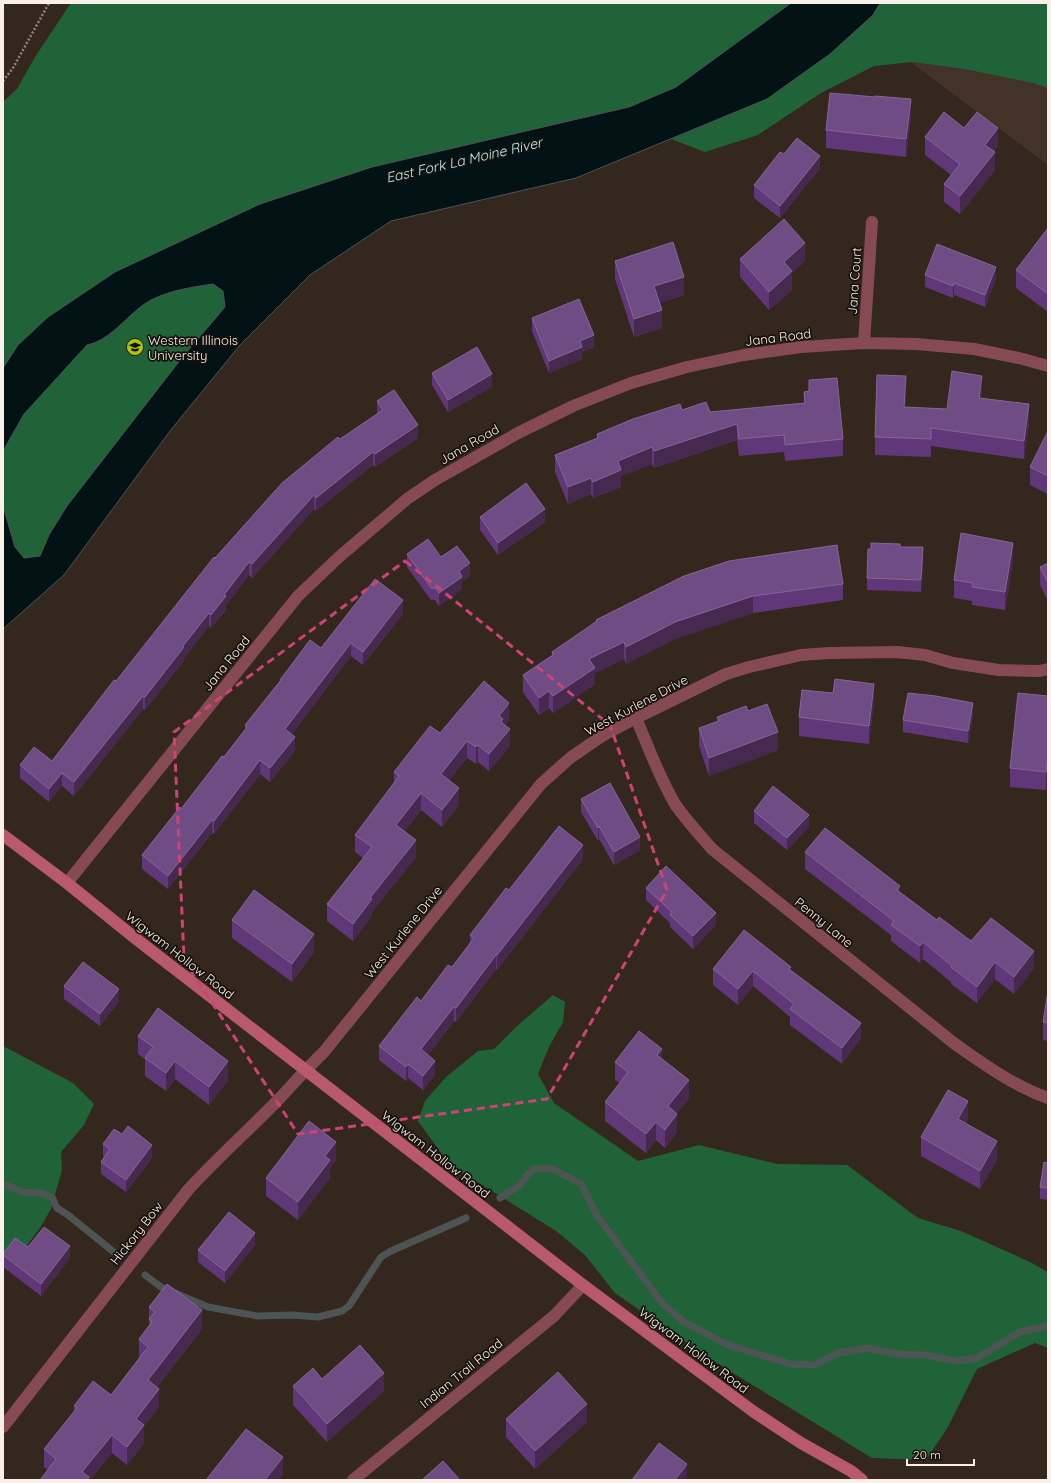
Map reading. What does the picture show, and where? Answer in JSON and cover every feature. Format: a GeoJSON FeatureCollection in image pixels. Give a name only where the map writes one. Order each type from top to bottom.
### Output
{"type":"FeatureCollection","features":[{"type":"Feature","properties":{"kind":"street","name":"Jana Court"},"geometry":{"type":"LineString","coordinates":[[864,343],[872,222]]}},
{"type":"Feature","properties":{"kind":"street","name":"Jana Road"},"geometry":{"type":"LineString","coordinates":[[67,883],[298,596],[339,557],[408,499],[435,480],[518,433],[573,406],[630,383],[686,367],[744,355],[801,347],[864,343],[916,344],[974,349],[1019,358],[1048,366]]}},
{"type":"Feature","properties":{"kind":"street","name":"West Kurlene Drive"},"geometry":{"type":"LineString","coordinates":[[305,1070],[323,1052],[541,784],[570,758],[602,736],[726,674],[749,666],[801,655],[897,652],[999,670],[1048,669]]}},
{"type":"Feature","properties":{"kind":"street","name":"Penny Lane"},"geometry":{"type":"LineString","coordinates":[[636,718],[661,778],[675,803],[692,827],[712,849],[955,1044],[993,1070],[1033,1093],[1048,1098]]}},
{"type":"Feature","properties":{"kind":"street","name":"Wigwam Hollow Road"},"geometry":{"type":"LineString","coordinates":[[3,835],[67,883],[135,938],[583,1285],[754,1412],[801,1443],[851,1471],[862,1480]]}},
{"type":"Feature","properties":{"kind":"street","name":"Hickory Bow"},"geometry":{"type":"LineString","coordinates":[[3,1427],[188,1190],[305,1070]]}},
{"type":"Feature","properties":{"kind":"street","name":"Indian Trail Road"},"geometry":{"type":"LineString","coordinates":[[353,1480],[554,1316],[583,1285]]}},
{"type":"Feature","properties":{"kind":"path"},"geometry":{"type":"LineString","coordinates":[[3,81],[13,68],[49,3]]}},
{"type":"Feature","properties":{"kind":"highlighted area"},"geometry":{"type":"Polygon","coordinates":[[[405,561],[610,725],[667,890],[547,1099],[298,1134],[184,960],[174,732],[405,561]]]}},
{"type":"Feature","properties":{"kind":"shaded area"},"geometry":{"type":"Polygon","coordinates":[[[832,3],[1048,3],[1048,165],[832,3]]]}},
{"type":"Feature","properties":{"kind":"green space","name":"Western Illinois University"},"geometry":{"type":"Polygon","coordinates":[[[71,3],[791,3],[676,87],[629,107],[372,167],[260,204],[115,272],[48,317],[18,345],[3,368],[3,102],[17,89],[35,57],[71,3]]]}},
{"type":"Feature","properties":{"kind":"green space"},"geometry":{"type":"Polygon","coordinates":[[[880,3],[1048,3],[1048,88],[1033,83],[965,69],[913,62],[874,66],[821,93],[758,135],[705,152],[671,139],[767,99],[830,54],[873,15],[880,3]]]}},
{"type":"Feature","properties":{"kind":"green space"},"geometry":{"type":"Polygon","coordinates":[[[213,284],[223,291],[225,307],[181,359],[67,506],[49,535],[40,556],[24,558],[15,547],[3,506],[3,451],[24,414],[87,345],[105,337],[145,304],[153,299],[175,291],[213,284]]]}},
{"type":"Feature","properties":{"kind":"green space"},"geometry":{"type":"Polygon","coordinates":[[[553,995],[565,1002],[563,1022],[549,1047],[538,1074],[554,1103],[638,1161],[699,1145],[777,1164],[847,1165],[918,1218],[961,1231],[1030,1262],[1048,1272],[1048,1348],[1035,1343],[977,1369],[948,1427],[926,1460],[872,1458],[707,1357],[615,1293],[585,1255],[556,1231],[450,1165],[418,1121],[425,1101],[446,1077],[478,1051],[494,1049],[516,1027],[553,995]]]}},
{"type":"Feature","properties":{"kind":"green space"},"geometry":{"type":"Polygon","coordinates":[[[3,1046],[73,1083],[94,1104],[84,1125],[61,1152],[62,1170],[51,1209],[40,1228],[22,1252],[8,1267],[3,1268],[3,1046]]]}},
{"type":"Feature","properties":{"kind":"water","name":"East Fork La Moine River"},"geometry":{"type":"Polygon","coordinates":[[[791,3],[880,3],[873,15],[830,54],[767,99],[576,178],[391,221],[310,275],[240,345],[170,431],[64,575],[3,629],[3,506],[15,547],[24,558],[40,556],[49,535],[67,506],[181,359],[225,307],[223,291],[213,284],[175,291],[153,299],[145,304],[105,337],[87,345],[24,414],[3,451],[3,368],[18,345],[48,317],[115,272],[260,204],[372,167],[629,107],[676,87],[791,3]]]}},
{"type":"Feature","properties":{"kind":"building"},"geometry":{"type":"Polygon","coordinates":[[[830,93],[911,99],[906,139],[826,130],[830,93]]]}},
{"type":"Feature","properties":{"kind":"building"},"geometry":{"type":"Polygon","coordinates":[[[944,112],[964,128],[977,112],[998,128],[985,145],[995,152],[960,196],[944,184],[960,164],[925,137],[944,112]]]}},
{"type":"Feature","properties":{"kind":"building"},"geometry":{"type":"Polygon","coordinates":[[[797,138],[820,156],[780,206],[754,185],[780,152],[784,154],[797,138]]]}},
{"type":"Feature","properties":{"kind":"building"},"geometry":{"type":"Polygon","coordinates":[[[784,219],[805,243],[784,262],[792,271],[769,292],[740,259],[784,219]]]}},
{"type":"Feature","properties":{"kind":"building"},"geometry":{"type":"Polygon","coordinates":[[[1048,228],[1048,294],[1016,270],[1048,228]]]}},
{"type":"Feature","properties":{"kind":"building"},"geometry":{"type":"Polygon","coordinates":[[[673,242],[684,277],[654,286],[662,310],[634,319],[615,261],[673,242]]]}},
{"type":"Feature","properties":{"kind":"building"},"geometry":{"type":"Polygon","coordinates":[[[937,244],[996,267],[985,295],[954,283],[953,286],[925,275],[937,244]]]}},
{"type":"Feature","properties":{"kind":"building"},"geometry":{"type":"Polygon","coordinates":[[[579,299],[594,335],[580,341],[582,347],[549,361],[532,318],[579,299]]]}},
{"type":"Feature","properties":{"kind":"building"},"geometry":{"type":"Polygon","coordinates":[[[477,347],[492,374],[448,400],[432,373],[477,347]]]}},
{"type":"Feature","properties":{"kind":"building"},"geometry":{"type":"Polygon","coordinates":[[[952,371],[982,376],[979,398],[1029,404],[1024,441],[931,428],[931,439],[875,437],[877,375],[906,376],[904,407],[947,409],[952,371]]]}},
{"type":"Feature","properties":{"kind":"building"},"geometry":{"type":"Polygon","coordinates":[[[837,378],[843,439],[785,445],[784,435],[739,439],[737,424],[654,451],[652,447],[618,461],[621,470],[593,482],[591,478],[568,487],[555,455],[598,438],[597,434],[633,419],[680,404],[682,410],[706,402],[710,412],[805,403],[804,392],[809,391],[809,380],[837,378]]]}},
{"type":"Feature","properties":{"kind":"building"},"geometry":{"type":"Polygon","coordinates":[[[394,390],[418,425],[375,454],[373,452],[316,498],[314,495],[252,564],[249,562],[211,615],[209,613],[145,697],[143,696],[74,782],[62,773],[49,789],[20,765],[34,747],[52,761],[114,680],[116,681],[214,557],[215,558],[282,483],[338,437],[340,439],[383,410],[377,401],[394,390]]]}},
{"type":"Feature","properties":{"kind":"building"},"geometry":{"type":"Polygon","coordinates":[[[1048,431],[1048,476],[1030,467],[1048,431]]]}},
{"type":"Feature","properties":{"kind":"building"},"geometry":{"type":"Polygon","coordinates":[[[526,483],[545,509],[498,543],[480,517],[526,483]]]}},
{"type":"Feature","properties":{"kind":"building"},"geometry":{"type":"Polygon","coordinates":[[[961,533],[1013,543],[1005,592],[972,587],[973,583],[954,580],[961,533]]]}},
{"type":"Feature","properties":{"kind":"building"},"geometry":{"type":"Polygon","coordinates":[[[428,539],[441,557],[457,546],[470,563],[459,571],[462,577],[439,593],[435,588],[431,588],[407,554],[428,539]]]}},
{"type":"Feature","properties":{"kind":"building"},"geometry":{"type":"Polygon","coordinates":[[[871,543],[900,544],[900,547],[923,547],[921,580],[867,578],[868,549],[871,549],[871,543]]]}},
{"type":"Feature","properties":{"kind":"building"},"geometry":{"type":"Polygon","coordinates":[[[837,545],[843,584],[753,596],[675,622],[626,647],[624,642],[589,659],[595,668],[553,696],[549,691],[539,698],[523,675],[553,655],[552,652],[597,621],[596,620],[684,576],[729,561],[837,545]]]}},
{"type":"Feature","properties":{"kind":"building"},"geometry":{"type":"Polygon","coordinates":[[[1048,563],[1048,583],[1040,567],[1048,563]]]}},
{"type":"Feature","properties":{"kind":"building"},"geometry":{"type":"Polygon","coordinates":[[[375,579],[403,600],[363,652],[351,643],[285,729],[295,737],[270,768],[260,760],[214,821],[212,820],[168,876],[142,855],[180,807],[181,809],[222,756],[224,757],[247,727],[245,725],[281,680],[310,640],[321,648],[375,579]]]}},
{"type":"Feature","properties":{"kind":"building"},"geometry":{"type":"Polygon","coordinates":[[[835,679],[874,684],[869,726],[799,717],[802,690],[833,693],[835,679]]]}},
{"type":"Feature","properties":{"kind":"building"},"geometry":{"type":"Polygon","coordinates":[[[484,681],[509,703],[499,716],[503,719],[501,722],[510,729],[489,754],[478,745],[476,747],[467,741],[441,774],[459,788],[442,810],[421,793],[396,825],[416,840],[370,898],[372,899],[353,924],[327,904],[372,847],[355,835],[399,776],[394,772],[430,726],[440,733],[484,681]]]}},
{"type":"Feature","properties":{"kind":"building"},"geometry":{"type":"Polygon","coordinates":[[[908,693],[936,696],[973,703],[968,731],[903,720],[908,693]]]}},
{"type":"Feature","properties":{"kind":"building"},"geometry":{"type":"Polygon","coordinates":[[[1018,693],[1048,696],[1048,755],[1046,772],[1010,768],[1018,693]]]}},
{"type":"Feature","properties":{"kind":"building"},"geometry":{"type":"Polygon","coordinates":[[[767,704],[778,732],[709,758],[699,728],[719,721],[717,717],[746,706],[748,711],[767,704]]]}},
{"type":"Feature","properties":{"kind":"building"},"geometry":{"type":"Polygon","coordinates":[[[610,783],[640,837],[614,852],[581,799],[610,783]]]}},
{"type":"Feature","properties":{"kind":"building"},"geometry":{"type":"Polygon","coordinates":[[[773,786],[809,815],[787,838],[754,811],[773,786]]]}},
{"type":"Feature","properties":{"kind":"building"},"geometry":{"type":"Polygon","coordinates":[[[559,826],[583,845],[456,1008],[454,1007],[421,1049],[435,1061],[423,1076],[408,1064],[406,1067],[379,1046],[417,997],[421,1001],[448,965],[452,967],[474,938],[470,935],[506,888],[509,890],[559,826]]]}},
{"type":"Feature","properties":{"kind":"building"},"geometry":{"type":"Polygon","coordinates":[[[825,828],[900,886],[897,890],[937,920],[939,917],[971,941],[991,918],[1034,951],[1014,977],[995,962],[977,987],[951,967],[952,966],[923,942],[920,946],[891,925],[894,921],[805,852],[825,828]]]}},
{"type":"Feature","properties":{"kind":"building"},"geometry":{"type":"Polygon","coordinates":[[[666,866],[716,913],[693,936],[670,915],[672,912],[646,888],[666,866]]]}},
{"type":"Feature","properties":{"kind":"building"},"geometry":{"type":"Polygon","coordinates":[[[254,890],[314,934],[292,964],[232,920],[254,890]]]}},
{"type":"Feature","properties":{"kind":"building"},"geometry":{"type":"Polygon","coordinates":[[[744,930],[791,967],[789,969],[861,1023],[842,1048],[790,1009],[794,1004],[753,971],[738,989],[713,969],[744,930]]]}},
{"type":"Feature","properties":{"kind":"building"},"geometry":{"type":"Polygon","coordinates":[[[83,962],[119,989],[100,1014],[64,986],[83,962]]]}},
{"type":"Feature","properties":{"kind":"building"},"geometry":{"type":"Polygon","coordinates":[[[1048,991],[1048,1023],[1043,1022],[1048,991]]]}},
{"type":"Feature","properties":{"kind":"building"},"geometry":{"type":"Polygon","coordinates":[[[158,1008],[228,1061],[209,1087],[175,1061],[166,1073],[145,1058],[153,1047],[138,1036],[158,1008]]]}},
{"type":"Feature","properties":{"kind":"building"},"geometry":{"type":"Polygon","coordinates":[[[639,1031],[662,1049],[657,1055],[689,1080],[668,1106],[677,1114],[665,1130],[656,1122],[646,1134],[605,1102],[628,1072],[615,1062],[639,1031]]]}},
{"type":"Feature","properties":{"kind":"building"},"geometry":{"type":"Polygon","coordinates":[[[948,1090],[968,1101],[958,1119],[997,1141],[980,1171],[921,1137],[948,1090]]]}},
{"type":"Feature","properties":{"kind":"building"},"geometry":{"type":"Polygon","coordinates":[[[309,1121],[336,1142],[325,1156],[330,1160],[298,1202],[266,1178],[309,1121]]]}},
{"type":"Feature","properties":{"kind":"building"},"geometry":{"type":"Polygon","coordinates":[[[128,1126],[152,1145],[126,1180],[101,1162],[110,1149],[103,1144],[114,1129],[122,1134],[128,1126]]]}},
{"type":"Feature","properties":{"kind":"building"},"geometry":{"type":"Polygon","coordinates":[[[1044,1162],[1048,1163],[1048,1188],[1040,1187],[1044,1162]]]}},
{"type":"Feature","properties":{"kind":"building"},"geometry":{"type":"Polygon","coordinates":[[[229,1212],[255,1233],[225,1271],[198,1250],[229,1212]]]}},
{"type":"Feature","properties":{"kind":"building"},"geometry":{"type":"Polygon","coordinates":[[[44,1227],[70,1246],[41,1284],[3,1254],[15,1238],[28,1247],[44,1227]]]}},
{"type":"Feature","properties":{"kind":"building"},"geometry":{"type":"Polygon","coordinates":[[[167,1284],[202,1310],[148,1380],[159,1389],[136,1419],[144,1425],[127,1447],[112,1435],[82,1472],[89,1477],[87,1480],[40,1480],[56,1459],[44,1449],[77,1408],[74,1406],[93,1381],[111,1395],[148,1347],[139,1339],[152,1322],[149,1319],[155,1312],[149,1307],[167,1284]]]}},
{"type":"Feature","properties":{"kind":"building"},"geometry":{"type":"Polygon","coordinates":[[[360,1345],[384,1373],[327,1424],[293,1386],[313,1368],[322,1379],[360,1345]]]}},
{"type":"Feature","properties":{"kind":"building"},"geometry":{"type":"Polygon","coordinates":[[[558,1372],[587,1404],[535,1451],[506,1419],[558,1372]]]}},
{"type":"Feature","properties":{"kind":"building"},"geometry":{"type":"Polygon","coordinates":[[[246,1429],[283,1457],[265,1480],[206,1480],[246,1429]]]}},
{"type":"Feature","properties":{"kind":"building"},"geometry":{"type":"Polygon","coordinates":[[[659,1443],[687,1464],[675,1480],[632,1480],[659,1443]]]}},
{"type":"Feature","properties":{"kind":"building"},"geometry":{"type":"Polygon","coordinates":[[[443,1461],[460,1480],[422,1480],[443,1461]]]}},
{"type":"Feature","properties":{"kind":"waterway"},"geometry":{"type":"LineString","coordinates":[[500,1198],[520,1185],[528,1174],[534,1169],[553,1169],[581,1184],[596,1214],[662,1303],[684,1322],[728,1345],[791,1364],[815,1365],[838,1353],[867,1348],[896,1354],[925,1355],[958,1361],[977,1358],[1020,1332],[1048,1326]]}},
{"type":"Feature","properties":{"kind":"waterway"},"geometry":{"type":"LineString","coordinates":[[3,1184],[23,1192],[40,1193],[52,1197],[57,1208],[68,1215],[115,1253]]}},
{"type":"Feature","properties":{"kind":"waterway"},"geometry":{"type":"LineString","coordinates":[[145,1275],[161,1287],[208,1307],[257,1316],[292,1315],[318,1317],[342,1311],[349,1306],[381,1257],[391,1251],[466,1218]]}},
{"type":"Feature","properties":{"kind":"place","name":"Western Illinois University"},"geometry":{"type":"Point","coordinates":[135,347]}}]}
